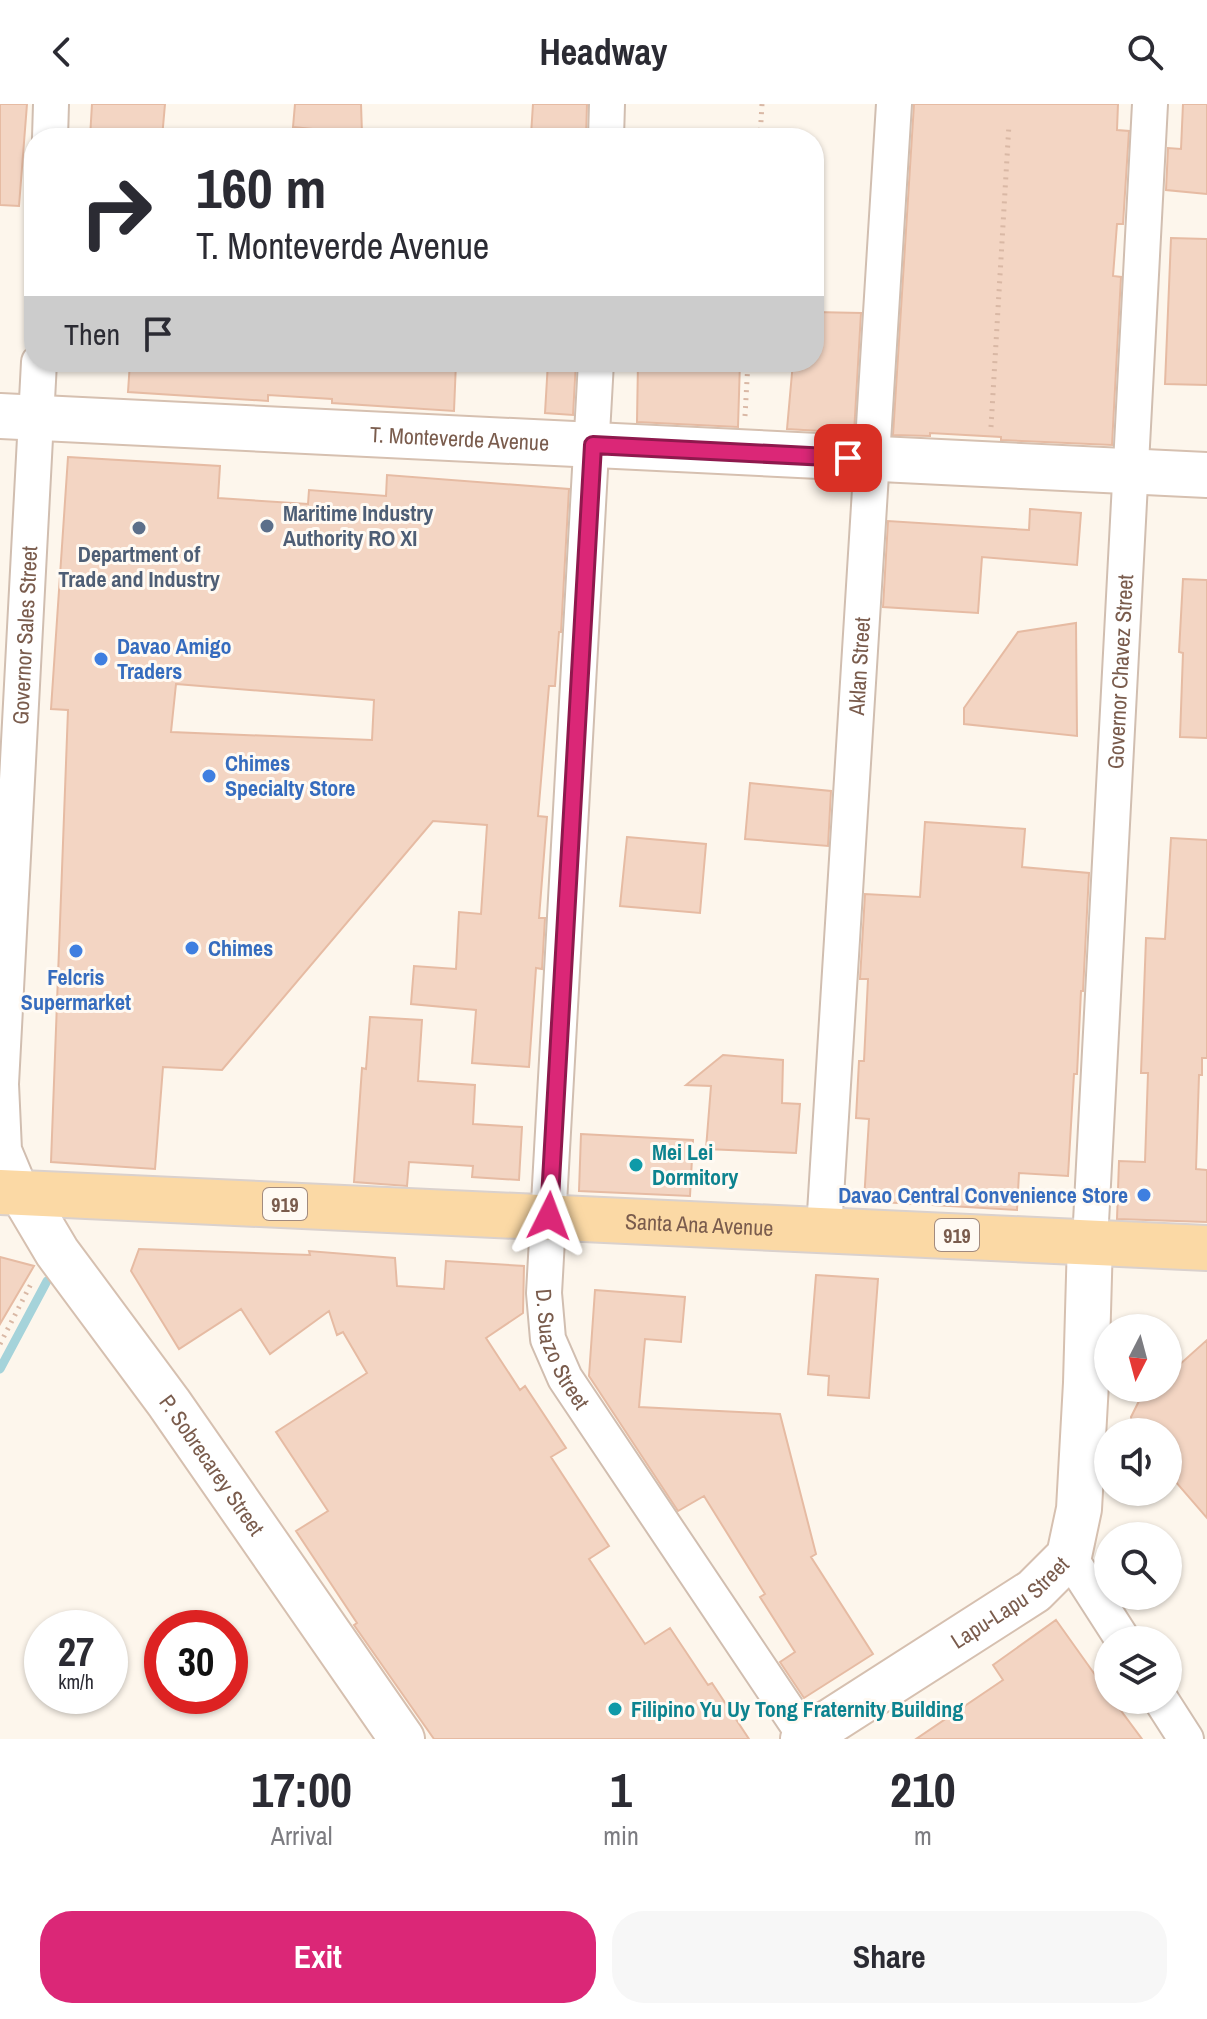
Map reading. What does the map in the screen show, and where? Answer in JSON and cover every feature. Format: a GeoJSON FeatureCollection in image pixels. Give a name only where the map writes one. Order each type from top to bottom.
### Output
{"type":"FeatureCollection","features":[{"type":"Feature","properties":{"kind":"main road","name":"Santa Ana Avenue"},"geometry":{"type":"LineString","coordinates":[[11,1192],[1207,1248]]}},
{"type":"Feature","properties":{"kind":"street"},"geometry":{"type":"LineString","coordinates":[[50,128],[51,104]]}},
{"type":"Feature","properties":{"kind":"street"},"geometry":{"type":"LineString","coordinates":[[606,128],[607,104]]}},
{"type":"Feature","properties":{"kind":"street","name":"Aklan Street"},"geometry":{"type":"LineString","coordinates":[[824,1229],[894,104]]}},
{"type":"Feature","properties":{"kind":"street","name":"Governor Chavez Street"},"geometry":{"type":"LineString","coordinates":[[1090,1241],[1150,104]]}},
{"type":"Feature","properties":{"kind":"street","name":"Governor Sales Street"},"geometry":{"type":"LineString","coordinates":[[11,1192],[4,1150],[1,1084],[18,417],[35,372]]}},
{"type":"Feature","properties":{"kind":"street","name":"D. Suazo Street"},"geometry":{"type":"LineString","coordinates":[[596,372],[549,1216],[545,1316],[548,1339],[556,1361],[805,1738]]}},
{"type":"Feature","properties":{"kind":"street","name":"T. Monteverde Avenue"},"geometry":{"type":"LineString","coordinates":[[18,417],[1207,475]]}},
{"type":"Feature","properties":{"kind":"street","name":"P. Sobrecarey Street"},"geometry":{"type":"LineString","coordinates":[[11,1192],[169,1403],[402,1739]]}},
{"type":"Feature","properties":{"kind":"street","name":"Lapu-Lapu Street"},"geometry":{"type":"LineString","coordinates":[[805,1738],[1034,1591],[1069,1556],[1079,1509],[1090,1241]]}},
{"type":"Feature","properties":{"kind":"street"},"geometry":{"type":"LineString","coordinates":[[1069,1556],[1114,1626]]}},
{"type":"Feature","properties":{"kind":"street"},"geometry":{"type":"LineString","coordinates":[[1170,1714],[1186,1739]]}},
{"type":"Feature","properties":{"kind":"path"},"geometry":{"type":"LineString","coordinates":[[761,128],[762,104]]}},
{"type":"Feature","properties":{"kind":"path"},"geometry":{"type":"LineString","coordinates":[[988,465],[1009,124]]}},
{"type":"Feature","properties":{"kind":"path"},"geometry":{"type":"LineString","coordinates":[[744,453],[748,372]]}},
{"type":"Feature","properties":{"kind":"path"},"geometry":{"type":"LineString","coordinates":[[0,1344],[35,1277],[57,1252]]}},
{"type":"Feature","properties":{"kind":"building"},"geometry":{"type":"Polygon","coordinates":[[[0,104],[27,104],[19,206],[0,205],[0,104]]]}},
{"type":"Feature","properties":{"kind":"building"},"geometry":{"type":"Polygon","coordinates":[[[92,104],[165,104],[163,128],[91,128],[92,104]]]}},
{"type":"Feature","properties":{"kind":"building"},"geometry":{"type":"Polygon","coordinates":[[[295,104],[361,104],[362,128],[293,127],[295,104]]]}},
{"type":"Feature","properties":{"kind":"building"},"geometry":{"type":"Polygon","coordinates":[[[533,104],[587,104],[586,128],[531,128],[533,104]]]}},
{"type":"Feature","properties":{"kind":"building"},"geometry":{"type":"Polygon","coordinates":[[[914,104],[1118,104],[1117,130],[1129,131],[1123,224],[1117,224],[1113,276],[1121,277],[1112,445],[930,433],[930,436],[893,435],[914,104]]]}},
{"type":"Feature","properties":{"kind":"building"},"geometry":{"type":"Polygon","coordinates":[[[1183,104],[1207,104],[1207,194],[1166,190],[1168,148],[1181,149],[1183,104]]]}},
{"type":"Feature","properties":{"kind":"building"},"geometry":{"type":"Polygon","coordinates":[[[1171,238],[1207,239],[1207,385],[1165,384],[1171,238]]]}},
{"type":"Feature","properties":{"kind":"building"},"geometry":{"type":"Polygon","coordinates":[[[824,312],[861,313],[854,433],[787,429],[792,372],[824,372],[824,312]]]}},
{"type":"Feature","properties":{"kind":"building"},"geometry":{"type":"Polygon","coordinates":[[[129,372],[456,372],[454,411],[332,403],[332,399],[268,395],[268,401],[128,392],[129,372]]]}},
{"type":"Feature","properties":{"kind":"building"},"geometry":{"type":"Polygon","coordinates":[[[547,372],[575,372],[573,415],[545,413],[547,372]]]}},
{"type":"Feature","properties":{"kind":"building"},"geometry":{"type":"Polygon","coordinates":[[[638,372],[740,372],[738,427],[637,422],[638,372]]]}},
{"type":"Feature","properties":{"kind":"building"},"geometry":{"type":"Polygon","coordinates":[[[68,457],[220,466],[218,498],[308,504],[309,490],[386,496],[387,475],[569,489],[561,632],[555,686],[549,686],[538,816],[547,817],[539,918],[545,918],[542,969],[536,968],[529,1067],[472,1063],[476,1010],[411,1004],[414,966],[456,969],[459,912],[481,914],[487,825],[433,821],[222,1070],[163,1067],[155,1169],[51,1162],[68,710],[51,709],[68,457]],[[176,684],[171,732],[372,740],[374,700],[176,684]]]}},
{"type":"Feature","properties":{"kind":"building"},"geometry":{"type":"Polygon","coordinates":[[[1030,509],[1081,513],[1077,565],[982,557],[978,613],[883,607],[888,521],[1029,530],[1030,509]]]}},
{"type":"Feature","properties":{"kind":"building"},"geometry":{"type":"Polygon","coordinates":[[[1183,579],[1207,580],[1207,738],[1180,737],[1183,653],[1179,652],[1183,579]]]}},
{"type":"Feature","properties":{"kind":"building"},"geometry":{"type":"Polygon","coordinates":[[[1076,623],[1077,736],[964,724],[964,708],[1018,632],[1076,623]]]}},
{"type":"Feature","properties":{"kind":"building"},"geometry":{"type":"Polygon","coordinates":[[[750,783],[831,791],[828,846],[745,839],[750,783]]]}},
{"type":"Feature","properties":{"kind":"building"},"geometry":{"type":"Polygon","coordinates":[[[925,822],[1025,829],[1022,867],[1089,873],[1068,1176],[1019,1173],[1017,1210],[864,1201],[869,1119],[856,1118],[859,1061],[864,1061],[868,979],[860,979],[865,894],[920,897],[925,822]]]}},
{"type":"Feature","properties":{"kind":"building"},"geometry":{"type":"Polygon","coordinates":[[[627,837],[706,844],[700,913],[620,906],[627,837]]]}},
{"type":"Feature","properties":{"kind":"building"},"geometry":{"type":"Polygon","coordinates":[[[1171,838],[1207,840],[1207,1058],[1202,1058],[1202,1075],[1199,1075],[1196,1169],[1207,1170],[1207,1222],[1117,1219],[1119,1161],[1145,1162],[1148,1073],[1141,1073],[1146,938],[1165,939],[1171,838]]]}},
{"type":"Feature","properties":{"kind":"building"},"geometry":{"type":"Polygon","coordinates":[[[370,1017],[422,1020],[418,1081],[475,1085],[473,1124],[522,1127],[519,1180],[472,1177],[473,1166],[409,1162],[407,1186],[354,1182],[362,1068],[366,1069],[370,1017]]]}},
{"type":"Feature","properties":{"kind":"building"},"geometry":{"type":"Polygon","coordinates":[[[723,1055],[783,1060],[782,1103],[800,1104],[796,1153],[706,1149],[711,1086],[686,1085],[723,1055]]]}},
{"type":"Feature","properties":{"kind":"building","name":"Mei Lei Dormitory"},"geometry":{"type":"Polygon","coordinates":[[[581,1134],[693,1140],[690,1196],[579,1191],[581,1134]]]}},
{"type":"Feature","properties":{"kind":"building"},"geometry":{"type":"Polygon","coordinates":[[[139,1249],[310,1255],[309,1251],[395,1258],[397,1286],[444,1289],[446,1261],[524,1266],[523,1313],[486,1338],[520,1390],[525,1386],[566,1448],[551,1457],[609,1546],[589,1559],[645,1644],[670,1628],[749,1739],[434,1739],[354,1625],[357,1623],[296,1531],[328,1511],[276,1432],[367,1373],[343,1332],[337,1335],[329,1311],[270,1354],[241,1309],[179,1349],[131,1271],[139,1249]]]}},
{"type":"Feature","properties":{"kind":"building"},"geometry":{"type":"Polygon","coordinates":[[[0,1257],[34,1266],[0,1324],[0,1257]]]}},
{"type":"Feature","properties":{"kind":"building"},"geometry":{"type":"Polygon","coordinates":[[[816,1275],[878,1279],[869,1398],[828,1395],[829,1376],[808,1374],[816,1275]]]}},
{"type":"Feature","properties":{"kind":"building"},"geometry":{"type":"Polygon","coordinates":[[[595,1290],[685,1297],[681,1342],[645,1339],[639,1407],[780,1414],[816,1554],[811,1557],[873,1654],[804,1698],[780,1662],[795,1652],[760,1597],[765,1594],[704,1496],[678,1511],[589,1376],[595,1290]]]}},
{"type":"Feature","properties":{"kind":"building"},"geometry":{"type":"Polygon","coordinates":[[[1207,1340],[1207,1518],[1182,1489],[1182,1418],[1131,1418],[1138,1402],[1182,1402],[1182,1362],[1207,1340]]]}},
{"type":"Feature","properties":{"kind":"building"},"geometry":{"type":"Polygon","coordinates":[[[1056,1620],[1094,1673],[1094,1714],[1123,1714],[1142,1739],[916,1739],[1003,1680],[993,1665],[1056,1620]]]}},
{"type":"Feature","properties":{"kind":"waterway"},"geometry":{"type":"LineString","coordinates":[[0,1369],[47,1281]]}},
{"type":"Feature","properties":{"kind":"place","name":"Maritime Industry Authority RO XI"},"geometry":{"type":"Point","coordinates":[267,526]}},
{"type":"Feature","properties":{"kind":"place","name":"Department of Trade and Industry"},"geometry":{"type":"Point","coordinates":[139,528]}},
{"type":"Feature","properties":{"kind":"place","name":"Davao Amigo Traders"},"geometry":{"type":"Point","coordinates":[101,659]}},
{"type":"Feature","properties":{"kind":"place","name":"Chimes Specialty Store"},"geometry":{"type":"Point","coordinates":[209,776]}},
{"type":"Feature","properties":{"kind":"place","name":"Chimes"},"geometry":{"type":"Point","coordinates":[192,948]}},
{"type":"Feature","properties":{"kind":"place","name":"Felcris Supermarket"},"geometry":{"type":"Point","coordinates":[76,951]}},
{"type":"Feature","properties":{"kind":"place","name":"Mei Lei Dormitory"},"geometry":{"type":"Point","coordinates":[636,1165]}},
{"type":"Feature","properties":{"kind":"place","name":"Davao Central Convenience Store"},"geometry":{"type":"Point","coordinates":[1144,1195]}},
{"type":"Feature","properties":{"kind":"place","name":"Filipino Yu Uy Tong Fraternity Building"},"geometry":{"type":"Point","coordinates":[615,1709]}},
{"type":"Feature","properties":{"kind":"route"},"geometry":{"type":"LineString","coordinates":[[549,1216],[593,445],[848,458]]}}]}
